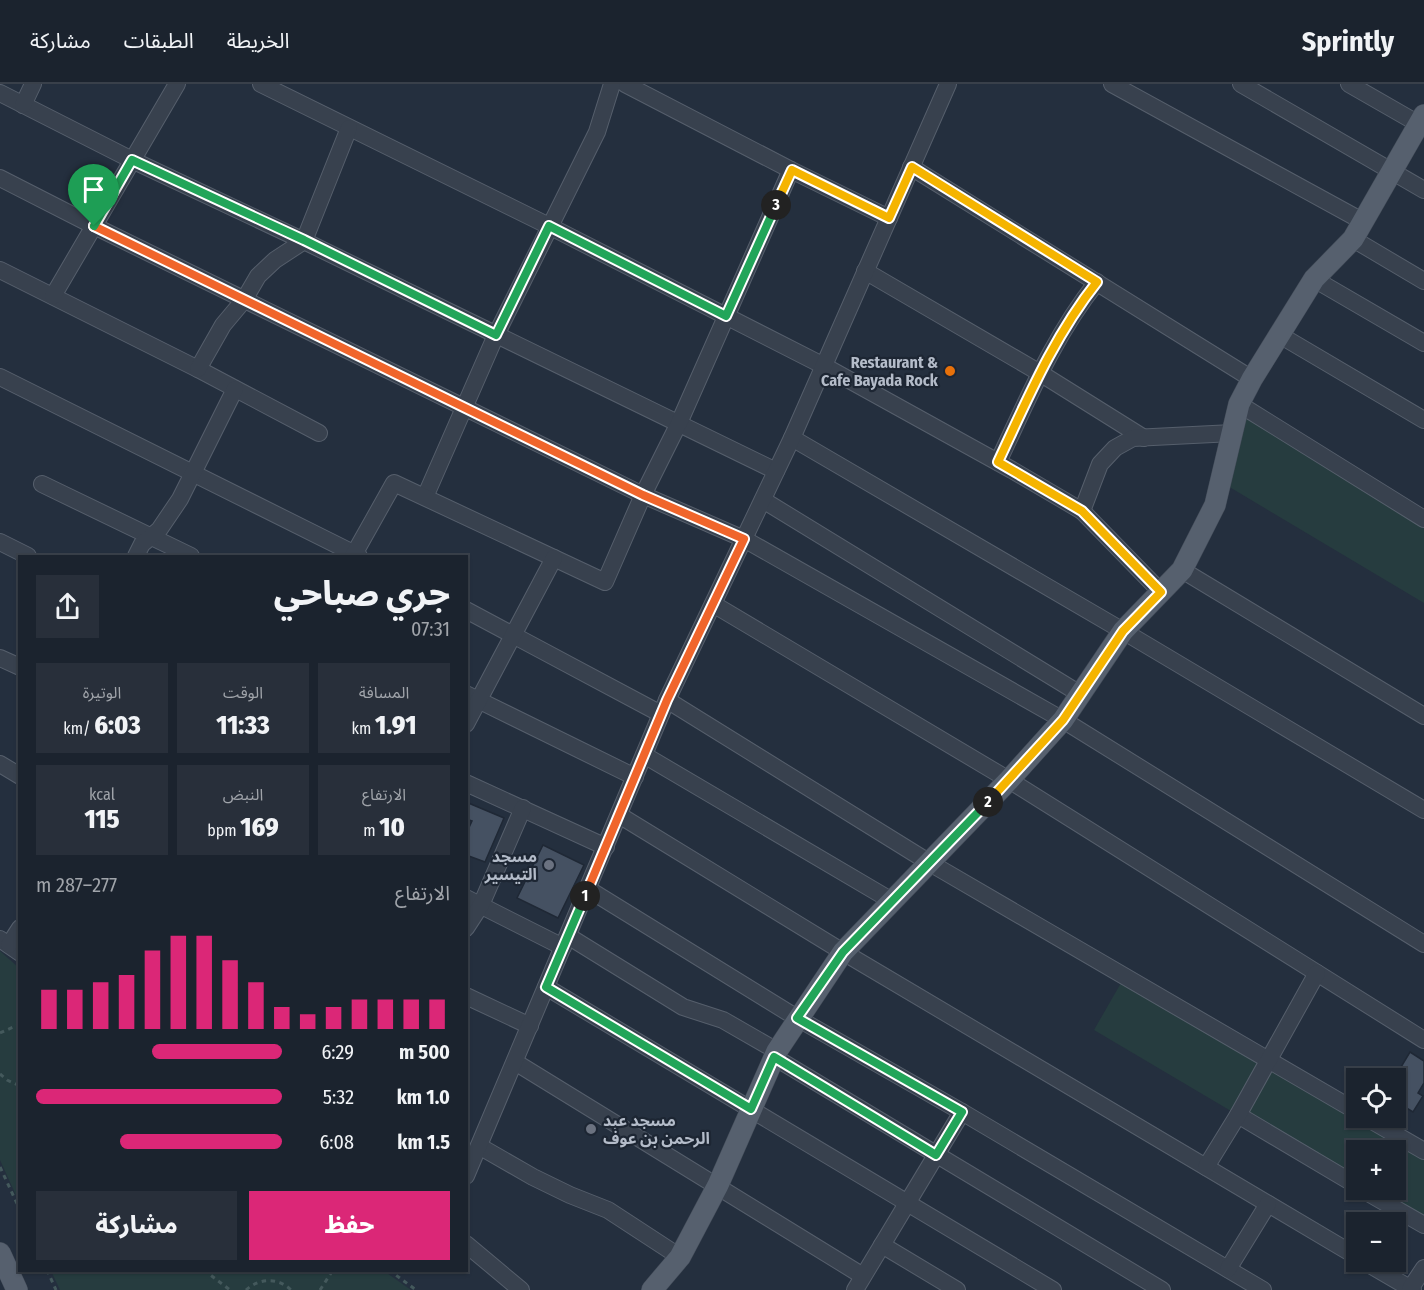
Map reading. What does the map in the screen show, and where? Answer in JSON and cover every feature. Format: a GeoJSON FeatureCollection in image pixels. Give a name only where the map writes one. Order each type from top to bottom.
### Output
{"type":"FeatureCollection","features":[{"type":"Feature","properties":{"kind":"main road"},"geometry":{"type":"LineString","coordinates":[[652,1290],[680,1257],[717,1185],[775,1054],[843,952],[1009,780],[1063,720],[1123,631],[1182,570],[1215,505],[1239,404],[1278,334],[1314,279],[1358,231],[1422,122]]}},
{"type":"Feature","properties":{"kind":"main road"},"geometry":{"type":"LineString","coordinates":[[0,1254],[16,1290]]}},
{"type":"Feature","properties":{"kind":"street"},"geometry":{"type":"LineString","coordinates":[[23,105],[33,84]]}},
{"type":"Feature","properties":{"kind":"street"},"geometry":{"type":"LineString","coordinates":[[53,296],[177,84]]}},
{"type":"Feature","properties":{"kind":"street"},"geometry":{"type":"LineString","coordinates":[[261,84],[549,226],[824,366],[998,462],[1082,511],[1161,592]]}},
{"type":"Feature","properties":{"kind":"street"},"geometry":{"type":"LineString","coordinates":[[425,497],[496,335],[597,132],[612,84]]}},
{"type":"Feature","properties":{"kind":"street"},"geometry":{"type":"LineString","coordinates":[[626,84],[889,218]]}},
{"type":"Feature","properties":{"kind":"street"},"geometry":{"type":"LineString","coordinates":[[468,1171],[664,707],[777,471],[948,84]]}},
{"type":"Feature","properties":{"kind":"street"},"geometry":{"type":"LineString","coordinates":[[1112,84],[1358,231],[1424,281]]}},
{"type":"Feature","properties":{"kind":"street"},"geometry":{"type":"LineString","coordinates":[[1241,84],[1424,190]]}},
{"type":"Feature","properties":{"kind":"street"},"geometry":{"type":"LineString","coordinates":[[1349,84],[1422,122]]}},
{"type":"Feature","properties":{"kind":"street"},"geometry":{"type":"LineString","coordinates":[[0,93],[132,160],[304,240],[777,471]]}},
{"type":"Feature","properties":{"kind":"street"},"geometry":{"type":"LineString","coordinates":[[198,369],[223,325],[244,300],[258,276],[275,260],[304,240],[349,128]]}},
{"type":"Feature","properties":{"kind":"street"},"geometry":{"type":"LineString","coordinates":[[912,167],[1252,380]]}},
{"type":"Feature","properties":{"kind":"street"},"geometry":{"type":"LineString","coordinates":[[356,555],[394,483],[605,582],[792,170]]}},
{"type":"Feature","properties":{"kind":"street"},"geometry":{"type":"LineString","coordinates":[[0,178],[643,495],[744,539],[1063,720],[1424,944]]}},
{"type":"Feature","properties":{"kind":"street"},"geometry":{"type":"LineString","coordinates":[[0,270],[198,369],[319,433]]}},
{"type":"Feature","properties":{"kind":"street"},"geometry":{"type":"LineString","coordinates":[[865,272],[1040,373],[1144,438]]}},
{"type":"Feature","properties":{"kind":"street"},"geometry":{"type":"LineString","coordinates":[[1314,279],[1424,343]]}},
{"type":"Feature","properties":{"kind":"street"},"geometry":{"type":"LineString","coordinates":[[998,462],[1052,348],[1078,306],[1097,282]]}},
{"type":"Feature","properties":{"kind":"street"},"geometry":{"type":"LineString","coordinates":[[1278,334],[1424,420]]}},
{"type":"Feature","properties":{"kind":"street"},"geometry":{"type":"LineString","coordinates":[[0,377],[353,555]]}},
{"type":"Feature","properties":{"kind":"street"},"geometry":{"type":"LineString","coordinates":[[136,555],[142,544],[159,530],[180,499],[235,389]]}},
{"type":"Feature","properties":{"kind":"street"},"geometry":{"type":"LineString","coordinates":[[1239,404],[1424,519]]}},
{"type":"Feature","properties":{"kind":"street"},"geometry":{"type":"LineString","coordinates":[[1082,511],[1100,464],[1115,448],[1134,438],[1233,433]]}},
{"type":"Feature","properties":{"kind":"street"},"geometry":{"type":"LineString","coordinates":[[792,438],[1424,810]]}},
{"type":"Feature","properties":{"kind":"street"},"geometry":{"type":"LineString","coordinates":[[42,484],[189,555]]}},
{"type":"Feature","properties":{"kind":"street"},"geometry":{"type":"LineString","coordinates":[[763,500],[1080,694]]}},
{"type":"Feature","properties":{"kind":"street"},"geometry":{"type":"LineString","coordinates":[[0,542],[26,555]]}},
{"type":"Feature","properties":{"kind":"street"},"geometry":{"type":"LineString","coordinates":[[468,717],[473,698],[514,634],[554,558]]}},
{"type":"Feature","properties":{"kind":"street"},"geometry":{"type":"LineString","coordinates":[[1182,570],[1424,716]]}},
{"type":"Feature","properties":{"kind":"street"},"geometry":{"type":"LineString","coordinates":[[713,604],[1009,780],[1424,1040]]}},
{"type":"Feature","properties":{"kind":"street"},"geometry":{"type":"LineString","coordinates":[[468,611],[664,707],[1346,1105]]}},
{"type":"Feature","properties":{"kind":"street"},"geometry":{"type":"LineString","coordinates":[[0,658],[18,666]]}},
{"type":"Feature","properties":{"kind":"street"},"geometry":{"type":"LineString","coordinates":[[473,698],[635,777]]}},
{"type":"Feature","properties":{"kind":"street"},"geometry":{"type":"LineString","coordinates":[[644,755],[892,901]]}},
{"type":"Feature","properties":{"kind":"street"},"geometry":{"type":"LineString","coordinates":[[0,764],[18,775]]}},
{"type":"Feature","properties":{"kind":"street"},"geometry":{"type":"LineString","coordinates":[[468,784],[606,847]]}},
{"type":"Feature","properties":{"kind":"street"},"geometry":{"type":"LineString","coordinates":[[468,921],[474,901],[523,808]]}},
{"type":"Feature","properties":{"kind":"street"},"geometry":{"type":"LineString","coordinates":[[619,815],[843,952],[1346,1250]]}},
{"type":"Feature","properties":{"kind":"street"},"geometry":{"type":"LineString","coordinates":[[588,889],[797,1018],[962,1112],[1263,1290]]}},
{"type":"Feature","properties":{"kind":"street"},"geometry":{"type":"LineString","coordinates":[[474,901],[565,942],[683,1007],[723,1020],[936,1155],[1161,1290]]}},
{"type":"Feature","properties":{"kind":"street"},"geometry":{"type":"LineString","coordinates":[[9,946],[18,931]]}},
{"type":"Feature","properties":{"kind":"street"},"geometry":{"type":"LineString","coordinates":[[1206,1167],[1238,1115],[1317,973]]}},
{"type":"Feature","properties":{"kind":"street"},"geometry":{"type":"LineString","coordinates":[[546,987],[1053,1290]]}},
{"type":"Feature","properties":{"kind":"street"},"geometry":{"type":"LineString","coordinates":[[468,997],[530,1026]]}},
{"type":"Feature","properties":{"kind":"street"},"geometry":{"type":"LineString","coordinates":[[515,1062],[717,1185],[859,1283],[962,1112]]}},
{"type":"Feature","properties":{"kind":"street"},"geometry":{"type":"LineString","coordinates":[[1238,1115],[1346,1179]]}},
{"type":"Feature","properties":{"kind":"street"},"geometry":{"type":"LineString","coordinates":[[1384,1128],[1424,1151]]}},
{"type":"Feature","properties":{"kind":"street"},"geometry":{"type":"LineString","coordinates":[[479,1146],[533,1177],[608,1210],[680,1257]]}},
{"type":"Feature","properties":{"kind":"street"},"geometry":{"type":"LineString","coordinates":[[1380,1200],[1424,1226]]}},
{"type":"Feature","properties":{"kind":"street"},"geometry":{"type":"LineString","coordinates":[[1228,1269],[1268,1204]]}},
{"type":"Feature","properties":{"kind":"street"},"geometry":{"type":"LineString","coordinates":[[882,1245],[957,1290]]}},
{"type":"Feature","properties":{"kind":"street"},"geometry":{"type":"LineString","coordinates":[[468,1246],[521,1290]]}},
{"type":"Feature","properties":{"kind":"street"},"geometry":{"type":"LineString","coordinates":[[1382,1272],[1412,1289],[1424,1268]]}},
{"type":"Feature","properties":{"kind":"path"},"geometry":{"type":"LineString","coordinates":[[0,1034],[18,1025]]}},
{"type":"Feature","properties":{"kind":"path"},"geometry":{"type":"LineString","coordinates":[[0,1074],[18,1085]]}},
{"type":"Feature","properties":{"kind":"path"},"geometry":{"type":"LineString","coordinates":[[0,1167],[18,1206]]}},
{"type":"Feature","properties":{"kind":"path"},"geometry":{"type":"LineString","coordinates":[[48,1272],[56,1290]]}},
{"type":"Feature","properties":{"kind":"path"},"geometry":{"type":"LineString","coordinates":[[207,1272],[230,1290]]}},
{"type":"Feature","properties":{"kind":"path"},"geometry":{"type":"LineString","coordinates":[[320,1290],[332,1272]]}},
{"type":"Feature","properties":{"kind":"path"},"geometry":{"type":"LineString","coordinates":[[392,1272],[416,1290]]}},
{"type":"Feature","properties":{"kind":"path"},"geometry":{"type":"LineString","coordinates":[[246,1290],[257,1282],[267,1280],[278,1281],[291,1290]]}},
{"type":"Feature","properties":{"kind":"green space"},"geometry":{"type":"Polygon","coordinates":[[[1239,404],[1424,519],[1424,603],[1221,482],[1239,404]]]}},
{"type":"Feature","properties":{"kind":"green space"},"geometry":{"type":"Polygon","coordinates":[[[0,951],[18,967],[18,1200],[0,1160],[0,951]]]}},
{"type":"Feature","properties":{"kind":"green space"},"geometry":{"type":"Polygon","coordinates":[[[1125,976],[1346,1105],[1346,1128],[1385,1128],[1405,1140],[1346,1140],[1346,1179],[1094,1030],[1125,976]]]}},
{"type":"Feature","properties":{"kind":"green space"},"geometry":{"type":"Polygon","coordinates":[[[1406,1140],[1424,1151],[1424,1225],[1406,1215],[1406,1212],[1401,1212],[1380,1200],[1406,1200],[1406,1140]]]}},
{"type":"Feature","properties":{"kind":"green space"},"geometry":{"type":"Polygon","coordinates":[[[51,1272],[385,1272],[411,1290],[60,1290],[51,1272]]]}},
{"type":"Feature","properties":{"kind":"building"},"geometry":{"type":"Polygon","coordinates":[[[468,803],[504,818],[485,862],[468,856],[468,830],[472,821],[468,820],[468,803]]]}},
{"type":"Feature","properties":{"kind":"building"},"geometry":{"type":"Polygon","coordinates":[[[543,845],[584,865],[558,918],[517,898],[543,845]]]}},
{"type":"Feature","properties":{"kind":"building"},"geometry":{"type":"Polygon","coordinates":[[[1410,1052],[1424,1061],[1424,1083],[1418,1093],[1423,1096],[1413,1112],[1406,1108],[1406,1068],[1400,1068],[1410,1052]]]}},
{"type":"Feature","properties":{"kind":"place","name":"Restaurant & Cafe Bayada Rock"},"geometry":{"type":"Point","coordinates":[950,371]}},
{"type":"Feature","properties":{"kind":"place","name":"مسجد التيسير"},"geometry":{"type":"Point","coordinates":[549,865]}},
{"type":"Feature","properties":{"kind":"place","name":"مسجد عبد الرحمن بن عوف"},"geometry":{"type":"Point","coordinates":[591,1129]}},
{"type":"Feature","properties":{"kind":"route"},"geometry":{"type":"LineString","coordinates":[[132,160],[304,240],[496,335],[549,226],[726,316],[792,170],[889,218],[912,167],[1097,282],[1078,306],[1052,348],[998,462],[1082,511],[1161,592],[1123,631],[1063,720],[1009,780],[843,952],[797,1018],[962,1112],[936,1155],[774,1057],[751,1109],[546,987],[667,700],[744,539],[643,495],[94,226],[132,160]]}}]}
